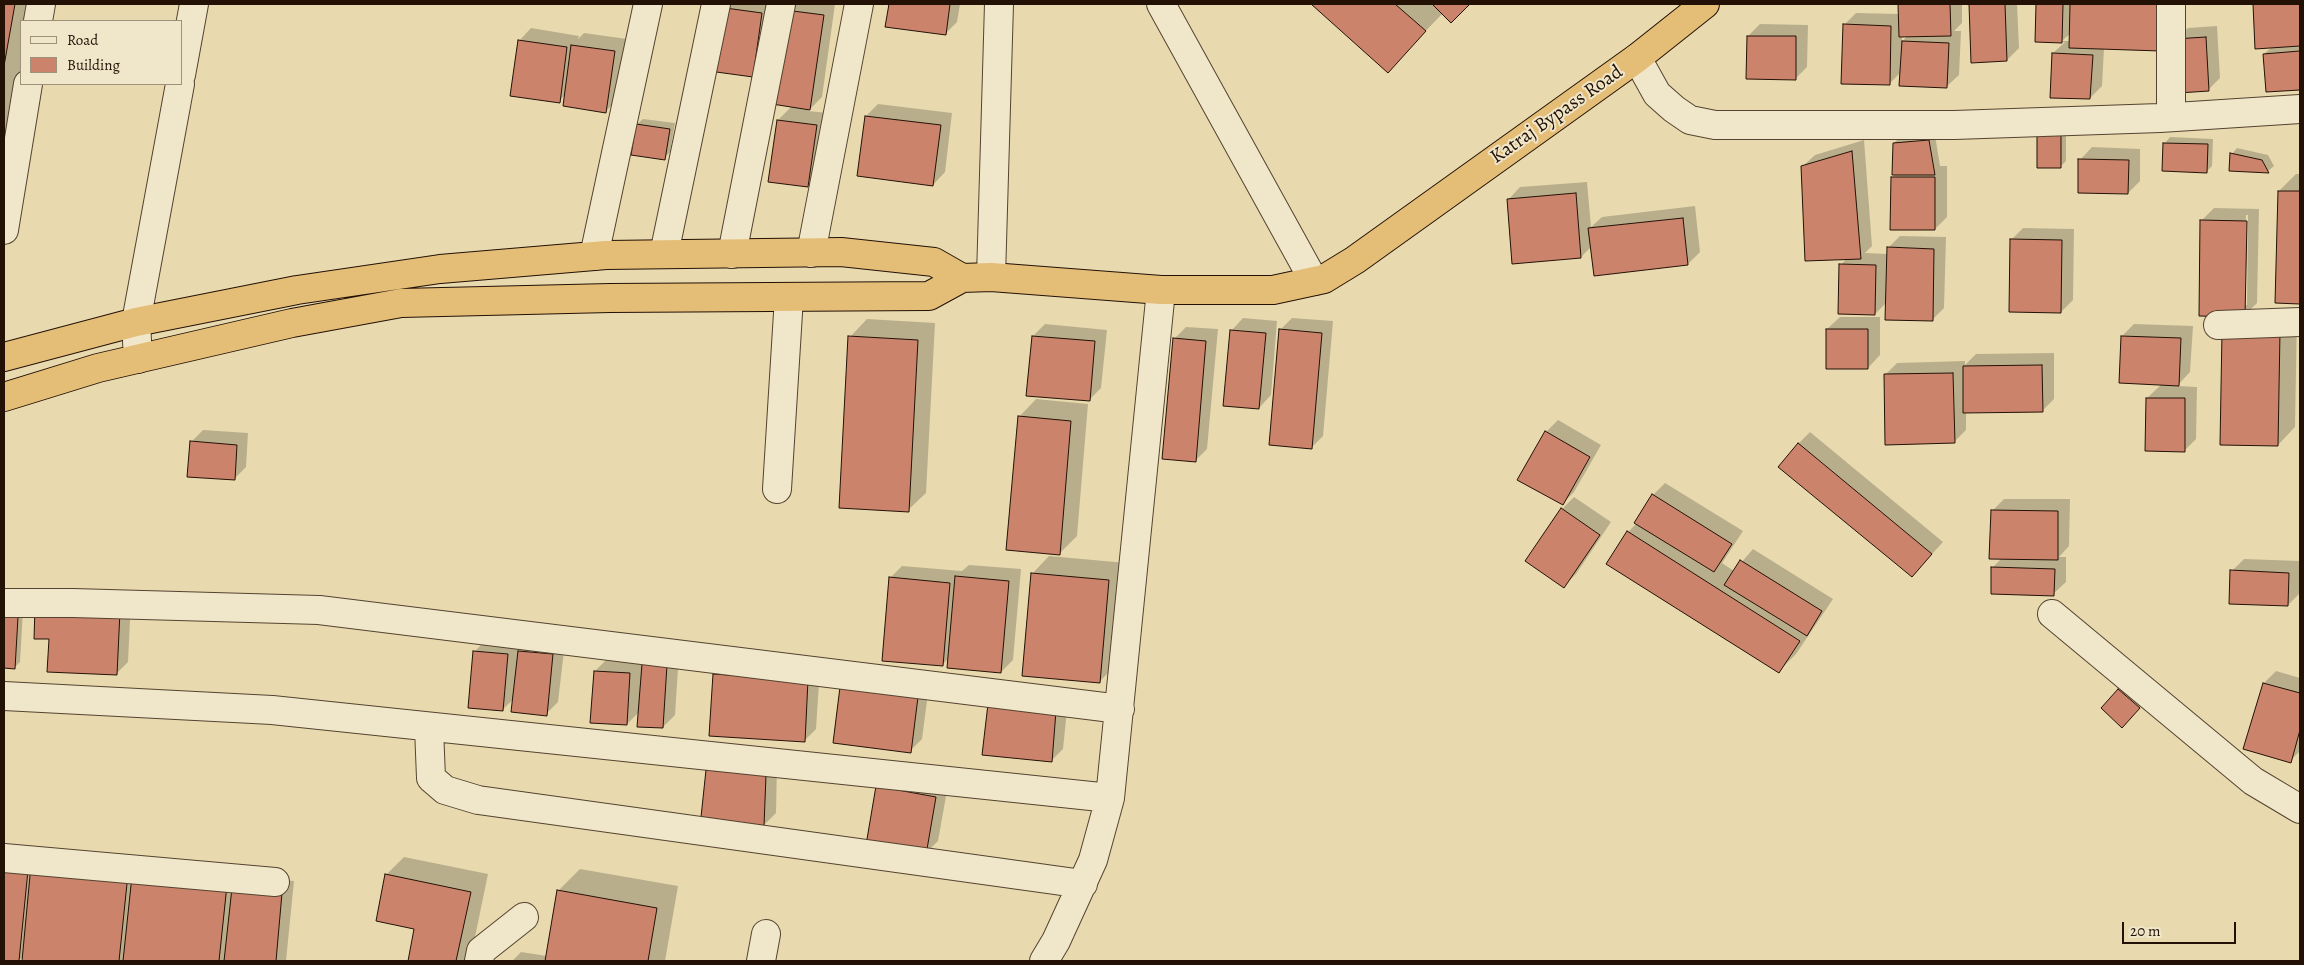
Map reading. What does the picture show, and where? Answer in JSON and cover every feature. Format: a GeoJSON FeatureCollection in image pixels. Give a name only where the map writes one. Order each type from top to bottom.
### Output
{"type":"FeatureCollection","features":[{"type":"Feature","properties":{"kind":"highway","name":"Katraj Bypass Road"},"geometry":{"type":"LineString","coordinates":[[962,278],[991,277],[1161,290],[1273,290],[1324,279],[1355,260],[1637,58],[1705,4]]}},
{"type":"Feature","properties":{"kind":"highway"},"geometry":{"type":"LineString","coordinates":[[4,357],[136,322],[297,290],[440,269],[594,256],[841,252],[934,262],[962,278]]}},
{"type":"Feature","properties":{"kind":"highway"},"geometry":{"type":"LineString","coordinates":[[692,297],[693,254]]}},
{"type":"Feature","properties":{"kind":"highway"},"geometry":{"type":"LineString","coordinates":[[4,397],[98,368],[292,323],[401,303],[692,297],[929,296],[962,278]]}},
{"type":"Feature","properties":{"kind":"street"},"geometry":{"type":"LineString","coordinates":[[38,20],[41,4]]}},
{"type":"Feature","properties":{"kind":"street"},"geometry":{"type":"LineString","coordinates":[[182,70],[194,4]]}},
{"type":"Feature","properties":{"kind":"street"},"geometry":{"type":"LineString","coordinates":[[594,256],[648,4]]}},
{"type":"Feature","properties":{"kind":"street"},"geometry":{"type":"LineString","coordinates":[[664,254],[716,4]]}},
{"type":"Feature","properties":{"kind":"street"},"geometry":{"type":"LineString","coordinates":[[732,254],[781,4]]}},
{"type":"Feature","properties":{"kind":"street"},"geometry":{"type":"LineString","coordinates":[[811,253],[859,4]]}},
{"type":"Feature","properties":{"kind":"street"},"geometry":{"type":"LineString","coordinates":[[991,277],[999,4]]}},
{"type":"Feature","properties":{"kind":"street"},"geometry":{"type":"LineString","coordinates":[[1161,4],[1314,281]]}},
{"type":"Feature","properties":{"kind":"street"},"geometry":{"type":"LineString","coordinates":[[2170,117],[2171,4]]}},
{"type":"Feature","properties":{"kind":"street"},"geometry":{"type":"LineString","coordinates":[[1637,58],[1657,94],[1674,109],[1690,120],[1715,124],[1954,124],[2170,117],[2300,109]]}},
{"type":"Feature","properties":{"kind":"street"},"geometry":{"type":"LineString","coordinates":[[4,230],[28,85]]}},
{"type":"Feature","properties":{"kind":"street"},"geometry":{"type":"LineString","coordinates":[[138,359],[136,322],[180,85]]}},
{"type":"Feature","properties":{"kind":"street"},"geometry":{"type":"LineString","coordinates":[[1044,961],[1056,941],[1093,860],[1110,798],[1161,290]]}},
{"type":"Feature","properties":{"kind":"street"},"geometry":{"type":"LineString","coordinates":[[777,489],[789,297]]}},
{"type":"Feature","properties":{"kind":"street"},"geometry":{"type":"LineString","coordinates":[[2218,325],[2300,322]]}},
{"type":"Feature","properties":{"kind":"street"},"geometry":{"type":"LineString","coordinates":[[4,604],[72,603],[319,610],[1120,709]]}},
{"type":"Feature","properties":{"kind":"street"},"geometry":{"type":"LineString","coordinates":[[2052,614],[2253,781],[2300,809]]}},
{"type":"Feature","properties":{"kind":"street"},"geometry":{"type":"LineString","coordinates":[[4,696],[272,710],[429,728],[1110,798]]}},
{"type":"Feature","properties":{"kind":"street"},"geometry":{"type":"LineString","coordinates":[[429,728],[431,778],[445,790],[478,800],[1083,884]]}},
{"type":"Feature","properties":{"kind":"street"},"geometry":{"type":"LineString","coordinates":[[4,858],[275,882]]}},
{"type":"Feature","properties":{"kind":"street"},"geometry":{"type":"LineString","coordinates":[[479,961],[481,951],[524,917]]}},
{"type":"Feature","properties":{"kind":"street"},"geometry":{"type":"LineString","coordinates":[[760,961],[766,934]]}},
{"type":"Feature","properties":{"kind":"building"},"geometry":{"type":"Polygon","coordinates":[[[4,4],[15,4],[4,66],[4,4]]]}},
{"type":"Feature","properties":{"kind":"building"},"geometry":{"type":"Polygon","coordinates":[[[889,4],[950,4],[946,35],[885,27],[889,4]]]}},
{"type":"Feature","properties":{"kind":"building"},"geometry":{"type":"Polygon","coordinates":[[[1311,4],[1395,4],[1426,31],[1388,73],[1311,4]]]}},
{"type":"Feature","properties":{"kind":"building"},"geometry":{"type":"Polygon","coordinates":[[[1432,4],[1470,4],[1451,23],[1432,4]]]}},
{"type":"Feature","properties":{"kind":"building"},"geometry":{"type":"Polygon","coordinates":[[[1898,4],[1950,4],[1951,36],[1899,37],[1898,4]]]}},
{"type":"Feature","properties":{"kind":"building"},"geometry":{"type":"Polygon","coordinates":[[[1969,4],[2005,4],[2007,61],[1971,63],[1969,4]]]}},
{"type":"Feature","properties":{"kind":"building"},"geometry":{"type":"Polygon","coordinates":[[[2036,4],[2063,4],[2062,43],[2035,42],[2036,4]]]}},
{"type":"Feature","properties":{"kind":"building"},"geometry":{"type":"Polygon","coordinates":[[[2070,4],[2162,4],[2161,51],[2069,48],[2070,4]]]}},
{"type":"Feature","properties":{"kind":"building"},"geometry":{"type":"Polygon","coordinates":[[[2253,4],[2300,4],[2300,46],[2255,49],[2253,4]]]}},
{"type":"Feature","properties":{"kind":"building"},"geometry":{"type":"Polygon","coordinates":[[[718,7],[762,13],[753,77],[709,71],[718,7]]]}},
{"type":"Feature","properties":{"kind":"building"},"geometry":{"type":"Polygon","coordinates":[[[785,10],[824,15],[810,110],[772,104],[785,10]]]}},
{"type":"Feature","properties":{"kind":"building"},"geometry":{"type":"Polygon","coordinates":[[[1843,24],[1891,26],[1890,85],[1841,84],[1843,24]]]}},
{"type":"Feature","properties":{"kind":"building"},"geometry":{"type":"Polygon","coordinates":[[[1747,36],[1796,36],[1796,80],[1746,79],[1747,36]]]}},
{"type":"Feature","properties":{"kind":"building"},"geometry":{"type":"Polygon","coordinates":[[[2206,37],[2209,91],[2178,93],[2174,39],[2206,37]]]}},
{"type":"Feature","properties":{"kind":"building"},"geometry":{"type":"Polygon","coordinates":[[[518,40],[567,47],[560,103],[510,96],[518,40]]]}},
{"type":"Feature","properties":{"kind":"building"},"geometry":{"type":"Polygon","coordinates":[[[1902,41],[1949,43],[1947,88],[1899,86],[1902,41]]]}},
{"type":"Feature","properties":{"kind":"building"},"geometry":{"type":"Polygon","coordinates":[[[571,45],[615,51],[606,113],[563,106],[571,45]]]}},
{"type":"Feature","properties":{"kind":"building"},"geometry":{"type":"Polygon","coordinates":[[[2300,51],[2300,90],[2266,92],[2263,54],[2300,51]]]}},
{"type":"Feature","properties":{"kind":"building"},"geometry":{"type":"Polygon","coordinates":[[[2052,53],[2093,55],[2090,99],[2050,98],[2052,53]]]}},
{"type":"Feature","properties":{"kind":"building"},"geometry":{"type":"Polygon","coordinates":[[[865,116],[941,125],[933,186],[857,176],[865,116]]]}},
{"type":"Feature","properties":{"kind":"building"},"geometry":{"type":"Polygon","coordinates":[[[777,120],[817,125],[808,187],[768,182],[777,120]]]}},
{"type":"Feature","properties":{"kind":"building"},"geometry":{"type":"Polygon","coordinates":[[[636,124],[670,129],[665,160],[631,155],[636,124]]]}},
{"type":"Feature","properties":{"kind":"building"},"geometry":{"type":"Polygon","coordinates":[[[2037,131],[2061,132],[2061,168],[2037,168],[2037,131]]]}},
{"type":"Feature","properties":{"kind":"building"},"geometry":{"type":"Polygon","coordinates":[[[1929,140],[1935,175],[1892,175],[1893,143],[1929,140]]]}},
{"type":"Feature","properties":{"kind":"building"},"geometry":{"type":"Polygon","coordinates":[[[2163,143],[2208,144],[2207,173],[2162,171],[2163,143]]]}},
{"type":"Feature","properties":{"kind":"building"},"geometry":{"type":"Polygon","coordinates":[[[1852,151],[1861,259],[1805,261],[1801,166],[1852,151]]]}},
{"type":"Feature","properties":{"kind":"building"},"geometry":{"type":"Polygon","coordinates":[[[2230,153],[2262,160],[2269,173],[2229,171],[2230,153]]]}},
{"type":"Feature","properties":{"kind":"building"},"geometry":{"type":"Polygon","coordinates":[[[2078,159],[2129,160],[2128,194],[2078,193],[2078,159]]]}},
{"type":"Feature","properties":{"kind":"building"},"geometry":{"type":"Polygon","coordinates":[[[1891,177],[1935,177],[1935,230],[1890,230],[1891,177]]]}},
{"type":"Feature","properties":{"kind":"building"},"geometry":{"type":"Polygon","coordinates":[[[2278,191],[2300,191],[2300,304],[2275,303],[2278,191]]]}},
{"type":"Feature","properties":{"kind":"building"},"geometry":{"type":"Polygon","coordinates":[[[1576,193],[1581,258],[1512,264],[1507,199],[1576,193]]]}},
{"type":"Feature","properties":{"kind":"building"},"geometry":{"type":"Polygon","coordinates":[[[1683,218],[1688,265],[1594,276],[1588,228],[1683,218]]]}},
{"type":"Feature","properties":{"kind":"building"},"geometry":{"type":"Polygon","coordinates":[[[2200,220],[2247,221],[2245,317],[2199,316],[2200,220]]]}},
{"type":"Feature","properties":{"kind":"building"},"geometry":{"type":"Polygon","coordinates":[[[2010,239],[2062,240],[2061,313],[2009,312],[2010,239]]]}},
{"type":"Feature","properties":{"kind":"building"},"geometry":{"type":"Polygon","coordinates":[[[1887,247],[1934,249],[1933,321],[1885,320],[1887,247]]]}},
{"type":"Feature","properties":{"kind":"building"},"geometry":{"type":"Polygon","coordinates":[[[1839,264],[1876,265],[1875,315],[1838,314],[1839,264]]]}},
{"type":"Feature","properties":{"kind":"building"},"geometry":{"type":"Polygon","coordinates":[[[1279,329],[1322,333],[1312,449],[1269,445],[1279,329]]]}},
{"type":"Feature","properties":{"kind":"building"},"geometry":{"type":"Polygon","coordinates":[[[1826,329],[1868,329],[1868,369],[1826,369],[1826,329]]]}},
{"type":"Feature","properties":{"kind":"building"},"geometry":{"type":"Polygon","coordinates":[[[1230,330],[1266,333],[1259,409],[1223,406],[1230,330]]]}},
{"type":"Feature","properties":{"kind":"building"},"geometry":{"type":"Polygon","coordinates":[[[2222,332],[2280,332],[2278,446],[2220,445],[2222,332]]]}},
{"type":"Feature","properties":{"kind":"building"},"geometry":{"type":"Polygon","coordinates":[[[848,336],[918,340],[909,512],[839,508],[848,336]]]}},
{"type":"Feature","properties":{"kind":"building"},"geometry":{"type":"Polygon","coordinates":[[[1032,336],[1095,341],[1090,401],[1026,396],[1032,336]]]}},
{"type":"Feature","properties":{"kind":"building"},"geometry":{"type":"Polygon","coordinates":[[[2121,336],[2181,338],[2179,386],[2119,383],[2121,336]]]}},
{"type":"Feature","properties":{"kind":"building"},"geometry":{"type":"Polygon","coordinates":[[[1173,338],[1206,341],[1196,462],[1162,459],[1173,338]]]}},
{"type":"Feature","properties":{"kind":"building"},"geometry":{"type":"Polygon","coordinates":[[[2042,365],[2043,412],[1963,413],[1963,366],[2042,365]]]}},
{"type":"Feature","properties":{"kind":"building"},"geometry":{"type":"Polygon","coordinates":[[[1953,373],[1955,443],[1885,445],[1884,374],[1953,373]]]}},
{"type":"Feature","properties":{"kind":"building"},"geometry":{"type":"Polygon","coordinates":[[[2146,398],[2185,398],[2185,452],[2145,451],[2146,398]]]}},
{"type":"Feature","properties":{"kind":"building"},"geometry":{"type":"Polygon","coordinates":[[[1018,416],[1071,421],[1060,555],[1006,550],[1018,416]]]}},
{"type":"Feature","properties":{"kind":"building"},"geometry":{"type":"Polygon","coordinates":[[[1545,431],[1590,457],[1563,505],[1517,480],[1545,431]]]}},
{"type":"Feature","properties":{"kind":"building"},"geometry":{"type":"Polygon","coordinates":[[[190,441],[237,445],[235,480],[187,477],[190,441]]]}},
{"type":"Feature","properties":{"kind":"building"},"geometry":{"type":"Polygon","coordinates":[[[1798,443],[1932,554],[1912,577],[1778,467],[1798,443]]]}},
{"type":"Feature","properties":{"kind":"building"},"geometry":{"type":"Polygon","coordinates":[[[1652,494],[1732,544],[1714,572],[1634,523],[1652,494]]]}},
{"type":"Feature","properties":{"kind":"building"},"geometry":{"type":"Polygon","coordinates":[[[1561,508],[1600,535],[1564,588],[1525,561],[1561,508]]]}},
{"type":"Feature","properties":{"kind":"building"},"geometry":{"type":"Polygon","coordinates":[[[1991,510],[2058,511],[2058,560],[1989,559],[1991,510]]]}},
{"type":"Feature","properties":{"kind":"building"},"geometry":{"type":"Polygon","coordinates":[[[1627,531],[1800,641],[1779,673],[1606,564],[1627,531]]]}},
{"type":"Feature","properties":{"kind":"building"},"geometry":{"type":"Polygon","coordinates":[[[1740,560],[1822,611],[1807,636],[1724,585],[1740,560]]]}},
{"type":"Feature","properties":{"kind":"building"},"geometry":{"type":"Polygon","coordinates":[[[1991,567],[2055,569],[2054,596],[1991,594],[1991,567]]]}},
{"type":"Feature","properties":{"kind":"building"},"geometry":{"type":"Polygon","coordinates":[[[2230,570],[2289,573],[2288,606],[2229,604],[2230,570]]]}},
{"type":"Feature","properties":{"kind":"building"},"geometry":{"type":"Polygon","coordinates":[[[1031,573],[1109,580],[1100,683],[1022,676],[1031,573]]]}},
{"type":"Feature","properties":{"kind":"building"},"geometry":{"type":"Polygon","coordinates":[[[955,576],[1009,581],[1001,673],[947,668],[955,576]]]}},
{"type":"Feature","properties":{"kind":"building"},"geometry":{"type":"Polygon","coordinates":[[[889,577],[950,583],[943,666],[882,661],[889,577]]]}},
{"type":"Feature","properties":{"kind":"building"},"geometry":{"type":"Polygon","coordinates":[[[35,607],[120,611],[117,675],[47,672],[49,639],[34,639],[35,607]]]}},
{"type":"Feature","properties":{"kind":"building"},"geometry":{"type":"Polygon","coordinates":[[[4,616],[18,617],[15,669],[4,668],[4,616]]]}},
{"type":"Feature","properties":{"kind":"building"},"geometry":{"type":"Polygon","coordinates":[[[473,651],[508,654],[503,711],[468,708],[473,651]]]}},
{"type":"Feature","properties":{"kind":"building"},"geometry":{"type":"Polygon","coordinates":[[[518,651],[553,654],[547,716],[511,712],[518,651]]]}},
{"type":"Feature","properties":{"kind":"building"},"geometry":{"type":"Polygon","coordinates":[[[642,664],[667,665],[663,728],[637,727],[642,664]]]}},
{"type":"Feature","properties":{"kind":"building"},"geometry":{"type":"Polygon","coordinates":[[[594,671],[630,673],[627,725],[590,723],[594,671]]]}},
{"type":"Feature","properties":{"kind":"building"},"geometry":{"type":"Polygon","coordinates":[[[713,674],[808,680],[805,742],[709,736],[713,674]]]}},
{"type":"Feature","properties":{"kind":"building"},"geometry":{"type":"Polygon","coordinates":[[[841,679],[919,689],[911,753],[833,743],[841,679]]]}},
{"type":"Feature","properties":{"kind":"building"},"geometry":{"type":"Polygon","coordinates":[[[2263,683],[2300,693],[2300,730],[2291,763],[2243,749],[2263,683]]]}},
{"type":"Feature","properties":{"kind":"building"},"geometry":{"type":"Polygon","coordinates":[[[2118,689],[2140,708],[2122,728],[2101,708],[2118,689]]]}},
{"type":"Feature","properties":{"kind":"building"},"geometry":{"type":"Polygon","coordinates":[[[988,704],[1056,711],[1052,762],[982,755],[988,704]]]}},
{"type":"Feature","properties":{"kind":"building"},"geometry":{"type":"Polygon","coordinates":[[[706,770],[766,775],[764,826],[701,817],[706,770]]]}},
{"type":"Feature","properties":{"kind":"building"},"geometry":{"type":"Polygon","coordinates":[[[876,786],[936,797],[926,855],[866,845],[876,786]]]}},
{"type":"Feature","properties":{"kind":"building"},"geometry":{"type":"Polygon","coordinates":[[[31,865],[128,874],[119,961],[22,961],[31,865]]]}},
{"type":"Feature","properties":{"kind":"building"},"geometry":{"type":"Polygon","coordinates":[[[4,868],[28,870],[19,961],[4,961],[4,868]]]}},
{"type":"Feature","properties":{"kind":"building"},"geometry":{"type":"Polygon","coordinates":[[[385,874],[471,892],[456,961],[408,961],[414,929],[376,921],[385,874]]]}},
{"type":"Feature","properties":{"kind":"building"},"geometry":{"type":"Polygon","coordinates":[[[132,876],[227,885],[219,961],[123,961],[132,876]]]}},
{"type":"Feature","properties":{"kind":"building"},"geometry":{"type":"Polygon","coordinates":[[[232,888],[282,893],[276,961],[224,961],[232,888]]]}},
{"type":"Feature","properties":{"kind":"building"},"geometry":{"type":"Polygon","coordinates":[[[557,890],[657,908],[648,961],[545,961],[557,890]]]}}]}
